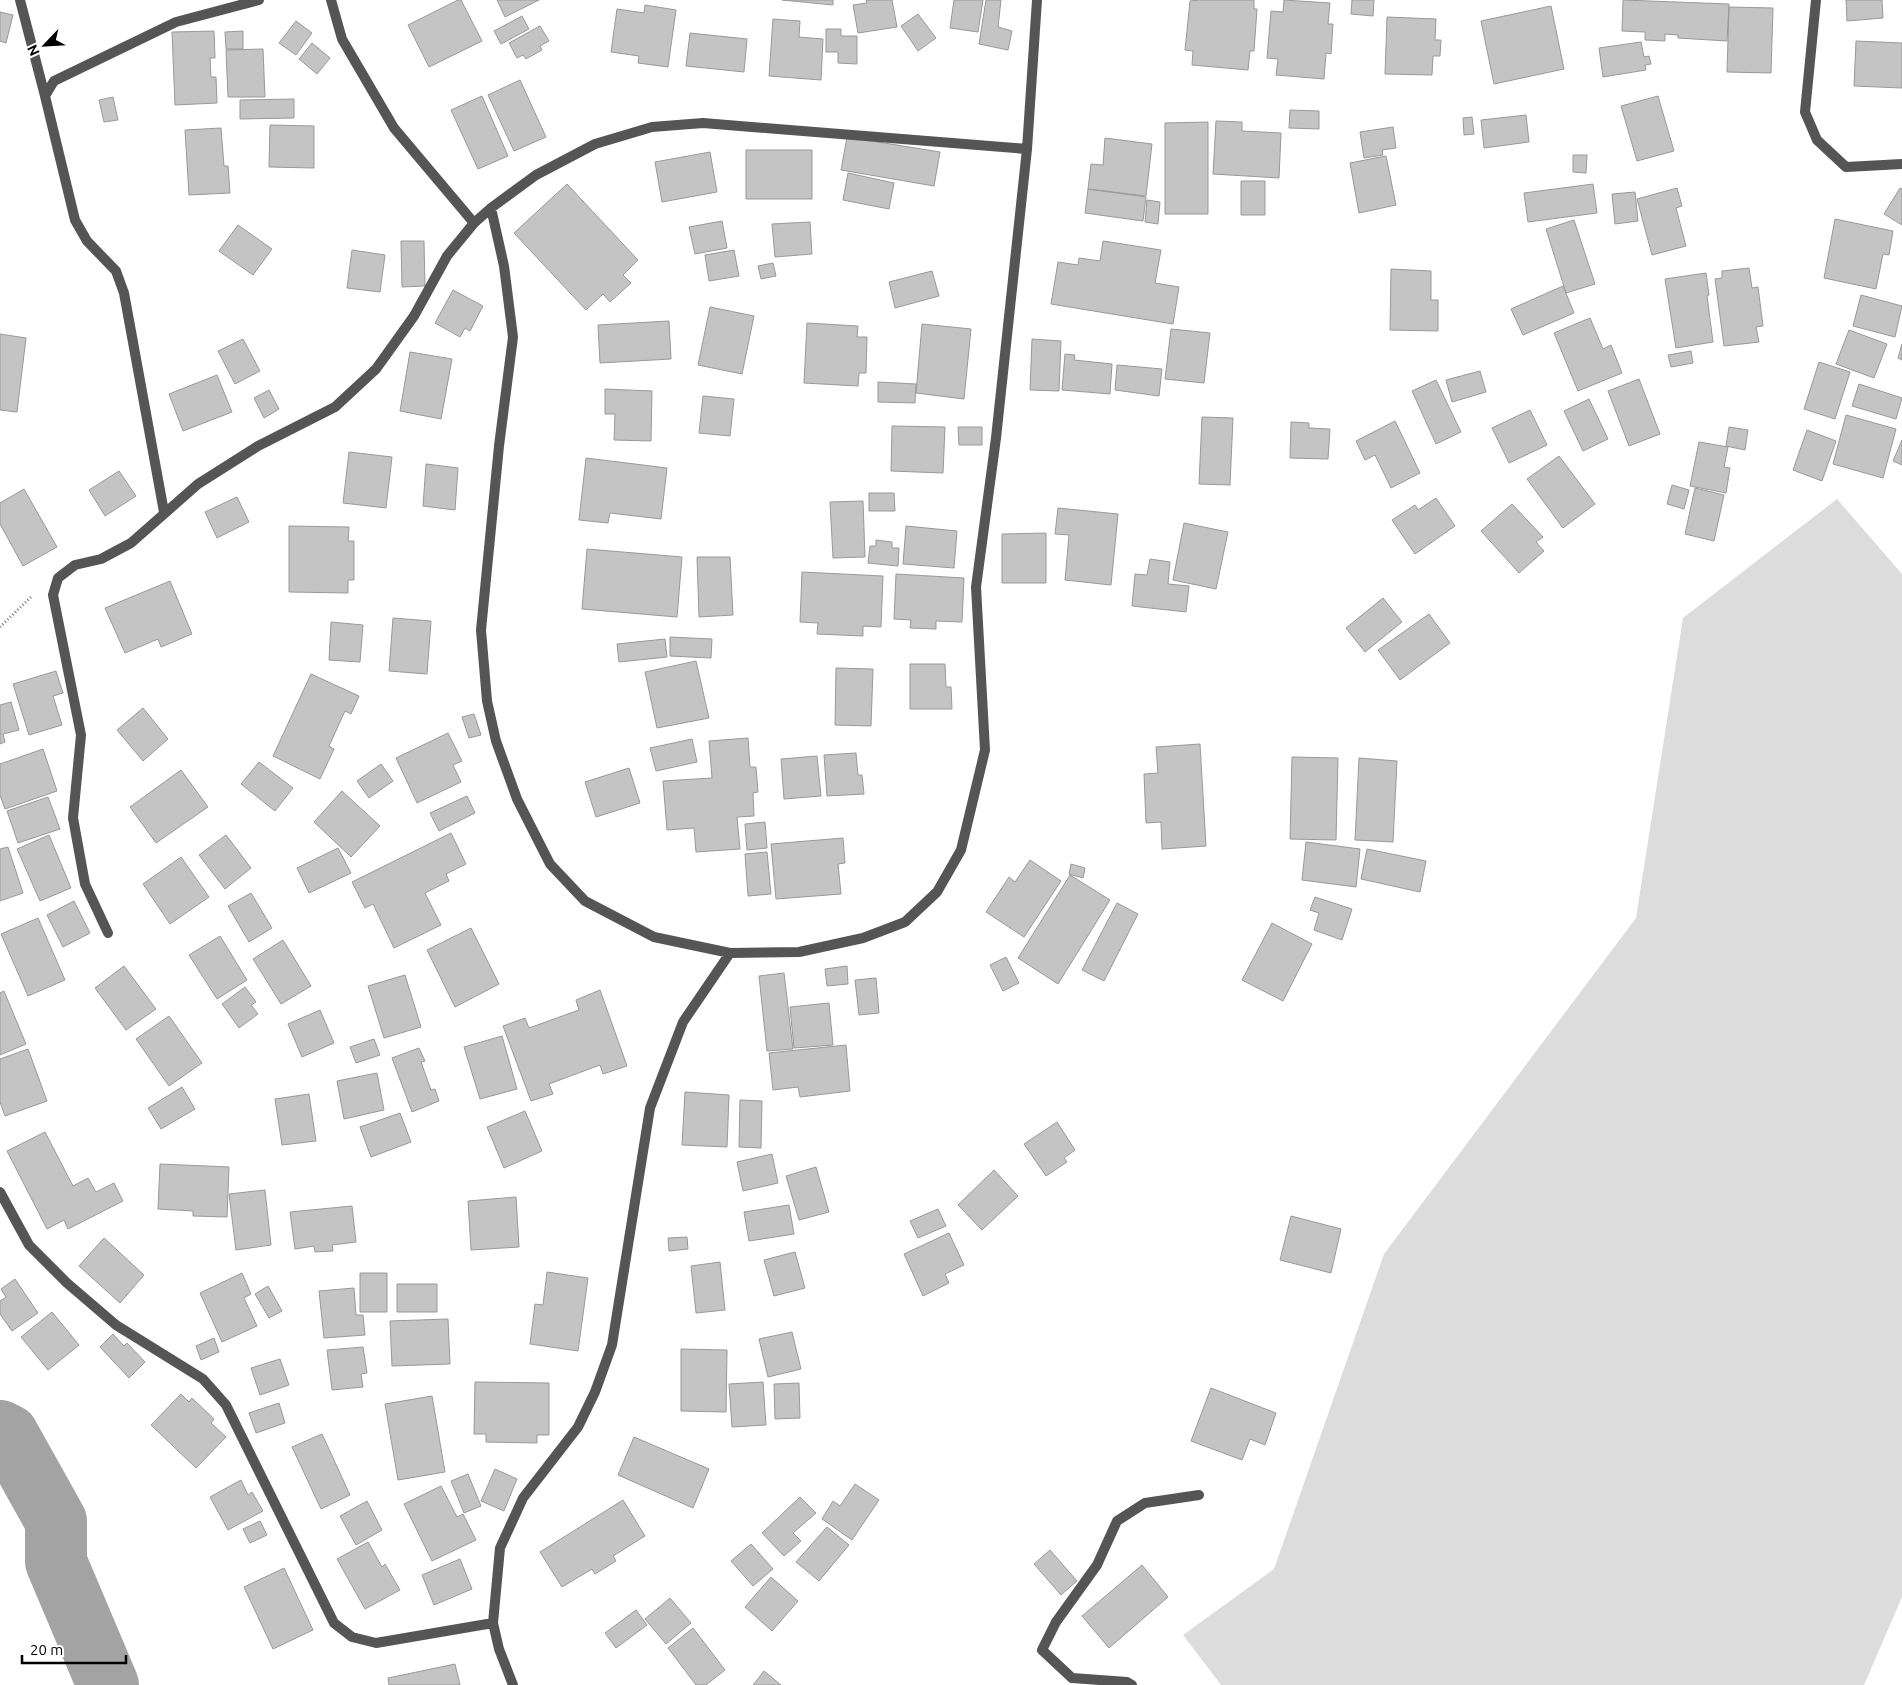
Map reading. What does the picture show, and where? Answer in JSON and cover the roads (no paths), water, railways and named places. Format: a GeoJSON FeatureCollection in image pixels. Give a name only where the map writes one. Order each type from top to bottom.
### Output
{"type":"FeatureCollection","features":[{"type":"Feature","properties":{"kind":"street"},"geometry":{"type":"LineString","coordinates":[[20,0],[75,220],[87,241],[116,271],[124,293],[164,512]]}},
{"type":"Feature","properties":{"kind":"street"},"geometry":{"type":"LineString","coordinates":[[45,96],[54,81],[176,22],[259,0]]}},
{"type":"Feature","properties":{"kind":"street"},"geometry":{"type":"LineString","coordinates":[[331,0],[342,39],[394,128],[474,223]]}},
{"type":"Feature","properties":{"kind":"street"},"geometry":{"type":"LineString","coordinates":[[491,208],[504,266],[513,337],[499,446],[481,630],[487,702],[496,741],[517,799],[550,864],[585,901],[654,937],[730,953],[799,952],[863,938],[905,922],[938,892],[962,850],[985,750],[976,587],[996,438],[1027,149],[1037,0]]}},
{"type":"Feature","properties":{"kind":"street"},"geometry":{"type":"LineString","coordinates":[[1816,0],[1805,112],[1817,140],[1846,167],[1902,164]]}},
{"type":"Feature","properties":{"kind":"street"},"geometry":{"type":"LineString","coordinates":[[108,933],[85,884],[73,818],[81,734],[53,595],[58,578],[75,565],[101,559],[131,542],[198,484],[258,446],[335,407],[376,369],[414,316],[447,256],[474,223],[491,208],[536,175],[594,144],[652,127],[704,123],[1027,149]]}},
{"type":"Feature","properties":{"kind":"street"},"geometry":{"type":"LineString","coordinates":[[513,1685],[499,1649],[493,1623],[500,1548],[523,1498],[578,1427],[595,1392],[612,1345],[650,1108],[683,1022],[730,953]]}},
{"type":"Feature","properties":{"kind":"street"},"geometry":{"type":"LineString","coordinates":[[0,1192],[29,1245],[66,1283],[116,1324],[203,1379],[226,1404],[334,1623],[352,1637],[376,1643],[493,1623]]}},
{"type":"Feature","properties":{"kind":"street"},"geometry":{"type":"LineString","coordinates":[[1132,1685],[1127,1682],[1072,1678],[1042,1650],[1056,1622],[1097,1565],[1117,1521],[1145,1503],[1199,1495]]}},
{"type":"Feature","properties":{"kind":"waterway"},"geometry":{"type":"LineString","coordinates":[[0,1431],[8,1435],[56,1521],[56,1562],[108,1685]]}}]}
